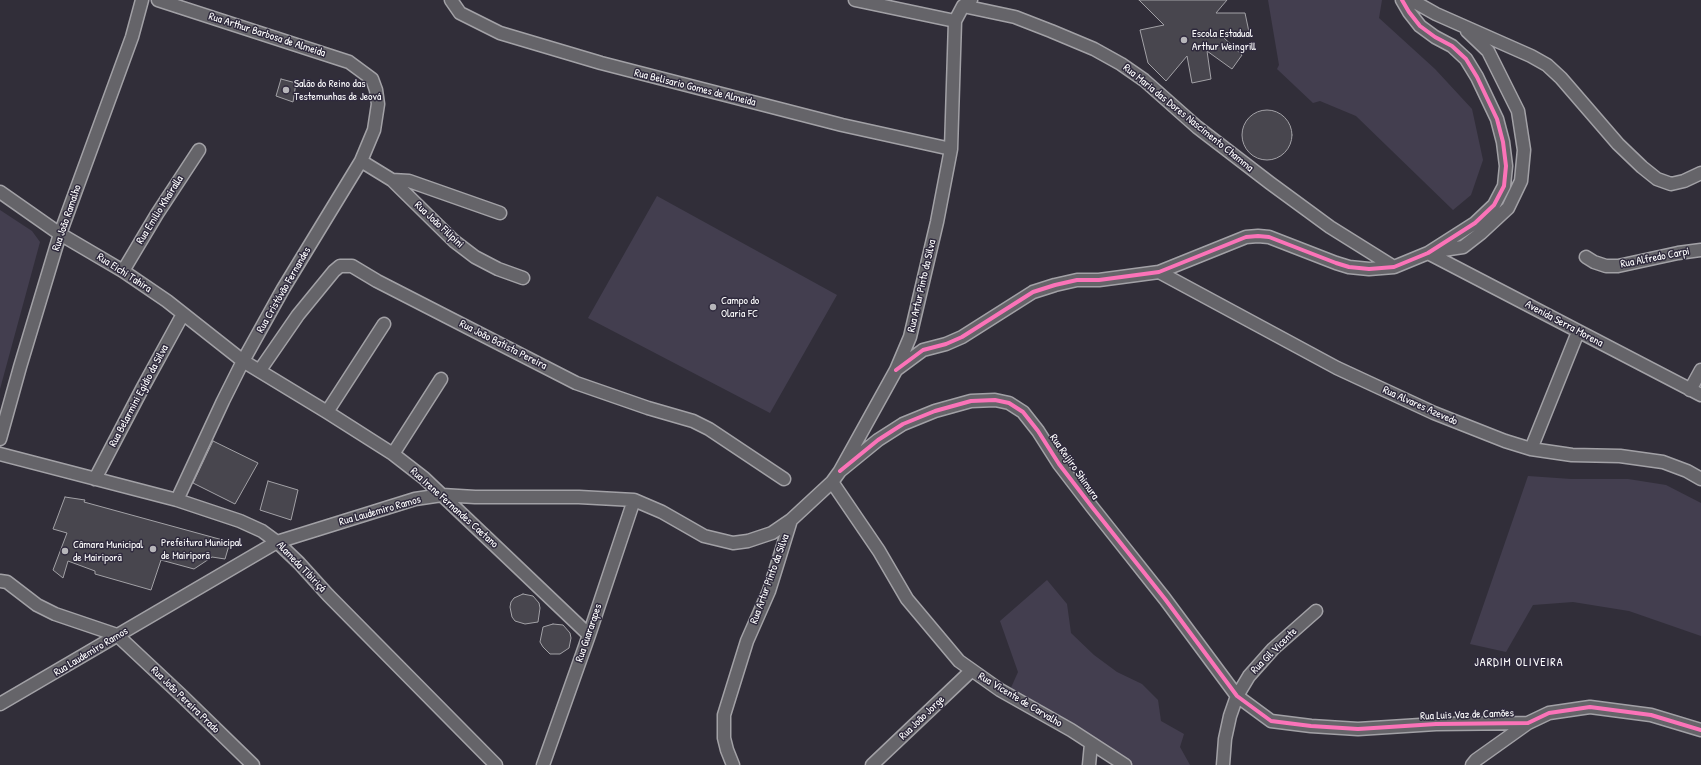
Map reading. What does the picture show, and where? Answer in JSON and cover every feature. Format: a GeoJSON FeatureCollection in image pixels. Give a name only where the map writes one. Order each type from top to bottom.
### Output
{"type":"FeatureCollection","features":[{"type":"Feature","properties":{"kind":"street","name":"Rua João Ramalho"},"geometry":{"type":"LineString","coordinates":[[0,439],[60,234],[132,37],[142,0]]}},
{"type":"Feature","properties":{"kind":"street","name":"Rua Arthur Barbosa de Almeida"},"geometry":{"type":"LineString","coordinates":[[158,0],[349,62],[372,79]]}},
{"type":"Feature","properties":{"kind":"street","name":"Rua Belisario Gomes de Almeida"},"geometry":{"type":"LineString","coordinates":[[451,0],[460,13],[500,33],[601,63],[842,125],[951,149]]}},
{"type":"Feature","properties":{"kind":"street"},"geometry":{"type":"LineString","coordinates":[[855,0],[955,21],[967,3]]}},
{"type":"Feature","properties":{"kind":"street"},"geometry":{"type":"LineString","coordinates":[[896,370],[923,350],[946,344],[962,337],[1032,292],[1077,280],[1099,280],[1159,272],[1246,237],[1270,237],[1336,263],[1349,267],[1369,269],[1394,267],[1429,252],[1475,223],[1494,205],[1504,186],[1506,166],[1503,142],[1497,119],[1477,77],[1466,59],[1452,46],[1435,37],[1420,26],[1408,12],[1402,0]]}},
{"type":"Feature","properties":{"kind":"street"},"geometry":{"type":"LineString","coordinates":[[1412,0],[1436,14],[1531,56],[1547,65],[1561,78],[1618,144],[1642,168],[1657,179],[1671,184],[1684,181],[1701,173]]}},
{"type":"Feature","properties":{"kind":"street","name":"Rua Maria das Dores Nascimento Chamma"},"geometry":{"type":"LineString","coordinates":[[967,3],[1051,31],[1094,49],[1121,64],[1144,80],[1197,127],[1270,183],[1330,227],[1394,267]]}},
{"type":"Feature","properties":{"kind":"street","name":"Rua Artur Pinto da Silva"},"geometry":{"type":"LineString","coordinates":[[733,765],[724,738],[724,715],[747,641],[769,590],[791,520],[832,482],[840,471],[896,370],[910,337],[940,207],[951,149],[955,21]]}},
{"type":"Feature","properties":{"kind":"street"},"geometry":{"type":"LineString","coordinates":[[1429,252],[1463,247],[1481,233],[1508,208],[1521,181],[1524,150],[1518,111],[1488,51],[1460,25]]}},
{"type":"Feature","properties":{"kind":"street","name":"Rua Cristóvão Fernandes"},"geometry":{"type":"LineString","coordinates":[[177,500],[243,361],[283,289],[361,161],[374,130],[377,111],[376,90],[372,79]]}},
{"type":"Feature","properties":{"kind":"street","name":"Rua Emilio Khairalla"},"geometry":{"type":"LineString","coordinates":[[123,271],[199,150]]}},
{"type":"Feature","properties":{"kind":"street","name":"Rua João Filipini"},"geometry":{"type":"LineString","coordinates":[[361,161],[392,180],[454,241],[475,258],[498,269],[523,278]]}},
{"type":"Feature","properties":{"kind":"street"},"geometry":{"type":"LineString","coordinates":[[392,180],[409,181],[500,213]]}},
{"type":"Feature","properties":{"kind":"street","name":"Rua Eichi Tahira"},"geometry":{"type":"LineString","coordinates":[[0,192],[60,234],[123,271],[167,301],[243,361]]}},
{"type":"Feature","properties":{"kind":"street","name":"Rua Alfredo Carpi"},"geometry":{"type":"LineString","coordinates":[[1586,257],[1594,262],[1606,266],[1618,266],[1678,252],[1701,250]]}},
{"type":"Feature","properties":{"kind":"street","name":"Avenida Serra Morena"},"geometry":{"type":"LineString","coordinates":[[1429,252],[1696,393]]}},
{"type":"Feature","properties":{"kind":"street","name":"Rua João Batista Pereira"},"geometry":{"type":"LineString","coordinates":[[260,370],[298,315],[334,271],[340,266],[352,266],[377,282],[576,383],[642,406],[693,421],[709,429],[784,479]]}},
{"type":"Feature","properties":{"kind":"street","name":"Rua Alvares Azevedo"},"geometry":{"type":"LineString","coordinates":[[1159,272],[1337,368],[1434,413],[1505,441],[1531,449],[1572,455],[1620,456],[1662,462],[1687,471],[1701,479]]}},
{"type":"Feature","properties":{"kind":"street","name":"Rua Belarmini Egídio da Silva"},"geometry":{"type":"LineString","coordinates":[[95,479],[183,314]]}},
{"type":"Feature","properties":{"kind":"street"},"geometry":{"type":"LineString","coordinates":[[328,412],[384,324]]}},
{"type":"Feature","properties":{"kind":"street"},"geometry":{"type":"LineString","coordinates":[[1531,449],[1578,332]]}},
{"type":"Feature","properties":{"kind":"street","name":"Rua Irene Fernandes Caetano"},"geometry":{"type":"LineString","coordinates":[[243,361],[328,412],[393,454],[424,478],[589,635]]}},
{"type":"Feature","properties":{"kind":"street"},"geometry":{"type":"LineString","coordinates":[[1696,393],[1701,370]]}},
{"type":"Feature","properties":{"kind":"street"},"geometry":{"type":"LineString","coordinates":[[393,454],[441,379]]}},
{"type":"Feature","properties":{"kind":"street","name":"Rua Reijiro Shimura"},"geometry":{"type":"LineString","coordinates":[[840,471],[878,440],[904,424],[935,411],[971,401],[995,400],[1009,403],[1023,412],[1038,431],[1078,489],[1165,599],[1237,696]]}},
{"type":"Feature","properties":{"kind":"street","name":"Alameda Tibiriçá"},"geometry":{"type":"LineString","coordinates":[[0,454],[177,500],[240,521],[262,531],[277,542],[496,765]]}},
{"type":"Feature","properties":{"kind":"street","name":"Rua Vicente de Carvalho"},"geometry":{"type":"LineString","coordinates":[[832,482],[879,551],[907,599],[944,645],[959,661],[971,671],[1000,690],[1065,726],[1125,765]]}},
{"type":"Feature","properties":{"kind":"street","name":"Rua Laudemiro Ramos"},"geometry":{"type":"LineString","coordinates":[[0,704],[277,542],[415,499],[442,495],[475,497],[579,497],[634,500],[662,512],[704,536],[733,542],[748,541],[772,532],[791,520]]}},
{"type":"Feature","properties":{"kind":"street","name":"Rua Guararapes"},"geometry":{"type":"LineString","coordinates":[[543,765],[589,635],[634,500]]}},
{"type":"Feature","properties":{"kind":"street"},"geometry":{"type":"LineString","coordinates":[[0,570],[4,581],[37,605],[55,614],[117,636]]}},
{"type":"Feature","properties":{"kind":"street","name":"Rua Gil Vicente"},"geometry":{"type":"LineString","coordinates":[[1223,765],[1225,739],[1230,716],[1237,696],[1249,676],[1273,649],[1316,611]]}},
{"type":"Feature","properties":{"kind":"street","name":"Rua João Pereira Prado"},"geometry":{"type":"LineString","coordinates":[[117,636],[181,695],[253,765]]}},
{"type":"Feature","properties":{"kind":"street","name":"Rua João Jorge"},"geometry":{"type":"LineString","coordinates":[[872,765],[971,671]]}},
{"type":"Feature","properties":{"kind":"street","name":"Rua Luis Vaz de Camões"},"geometry":{"type":"LineString","coordinates":[[1237,696],[1271,721],[1311,726],[1358,729],[1436,724],[1528,723],[1549,713],[1590,707],[1651,715],[1701,730]]}},
{"type":"Feature","properties":{"kind":"street"},"geometry":{"type":"LineString","coordinates":[[1472,765],[1476,760],[1528,723]]}},
{"type":"Feature","properties":{"kind":"street"},"geometry":{"type":"LineString","coordinates":[[1089,765],[1091,744]]}},
{"type":"Feature","properties":{"kind":"shaded area"},"geometry":{"type":"Polygon","coordinates":[[[1268,0],[1382,0],[1379,18],[1435,69],[1472,109],[1483,160],[1471,195],[1453,210],[1356,116],[1320,101],[1313,103],[1277,69],[1279,65],[1268,0]]]}},
{"type":"Feature","properties":{"kind":"shaded area","name":"Campo do Olaria FC"},"geometry":{"type":"Polygon","coordinates":[[[657,196],[837,295],[770,413],[588,318],[657,196]]]}},
{"type":"Feature","properties":{"kind":"shaded area"},"geometry":{"type":"Polygon","coordinates":[[[0,210],[32,231],[40,242],[0,389],[0,210]]]}},
{"type":"Feature","properties":{"kind":"shaded area"},"geometry":{"type":"Polygon","coordinates":[[[1528,476],[1571,479],[1628,479],[1666,485],[1701,503],[1701,636],[1629,611],[1573,602],[1533,605],[1506,652],[1470,644],[1528,476]]]}},
{"type":"Feature","properties":{"kind":"shaded area"},"geometry":{"type":"Polygon","coordinates":[[[1047,580],[1067,604],[1071,633],[1094,655],[1117,672],[1142,684],[1158,700],[1161,721],[1184,734],[1180,747],[1190,765],[1130,765],[1010,690],[1018,672],[1000,621],[1047,580]]]}},
{"type":"Feature","properties":{"kind":"building","name":"Escola Estadual Arthur Weingrill"},"geometry":{"type":"Polygon","coordinates":[[[1139,0],[1227,0],[1216,13],[1245,13],[1249,32],[1221,35],[1242,55],[1232,69],[1207,51],[1211,79],[1192,83],[1187,56],[1166,81],[1148,63],[1140,30],[1164,25],[1139,0]]]}},
{"type":"Feature","properties":{"kind":"building","name":"Salão do Reino das Testemunhas de Jeová"},"geometry":{"type":"Polygon","coordinates":[[[281,79],[296,83],[293,102],[276,96],[281,79]]]}},
{"type":"Feature","properties":{"kind":"building"},"geometry":{"type":"Polygon","coordinates":[[[1262,110],[1272,110],[1285,117],[1292,130],[1292,140],[1285,153],[1272,160],[1262,160],[1253,156],[1246,149],[1242,140],[1242,130],[1246,121],[1253,114],[1262,110]]]}},
{"type":"Feature","properties":{"kind":"building"},"geometry":{"type":"Polygon","coordinates":[[[213,441],[258,463],[235,504],[193,483],[213,441]]]}},
{"type":"Feature","properties":{"kind":"building"},"geometry":{"type":"Polygon","coordinates":[[[268,481],[298,490],[291,520],[260,510],[268,481]]]}},
{"type":"Feature","properties":{"kind":"building","name":"Prefeitura Municipal de Mairiporã"},"geometry":{"type":"Polygon","coordinates":[[[65,497],[85,500],[84,502],[230,542],[225,559],[212,557],[194,569],[161,560],[151,590],[95,574],[95,571],[68,561],[63,578],[53,570],[67,533],[53,529],[65,497]]]}},
{"type":"Feature","properties":{"kind":"building"},"geometry":{"type":"Polygon","coordinates":[[[523,594],[533,596],[539,603],[540,608],[538,622],[525,624],[515,621],[512,617],[510,607],[511,602],[514,598],[523,594]]]}},
{"type":"Feature","properties":{"kind":"building"},"geometry":{"type":"Polygon","coordinates":[[[553,624],[563,625],[570,633],[571,638],[569,648],[560,654],[550,654],[540,642],[543,627],[553,624]]]}},
{"type":"Feature","properties":{"kind":"cycle path"},"geometry":{"type":"LineString","coordinates":[[896,370],[923,350],[946,344],[962,337],[1033,292],[1055,285],[1077,280],[1099,280],[1159,272],[1246,237],[1258,236],[1269,237],[1349,267],[1369,269],[1394,267],[1428,253],[1475,223],[1494,205],[1504,186],[1506,166],[1503,142],[1497,119],[1477,77],[1466,59],[1452,46],[1435,37],[1420,26],[1402,0]]}},
{"type":"Feature","properties":{"kind":"cycle path"},"geometry":{"type":"LineString","coordinates":[[840,471],[878,440],[903,424],[935,411],[971,401],[995,400],[1009,403],[1023,412],[1038,431],[1059,464],[1165,599],[1237,696],[1271,721],[1311,726],[1358,729],[1436,724],[1528,723],[1549,713],[1590,707],[1651,715],[1701,730]]}},
{"type":"Feature","properties":{"kind":"place","name":"Escola Estadual Arthur Weingrill"},"geometry":{"type":"Point","coordinates":[1184,40]}},
{"type":"Feature","properties":{"kind":"place","name":"Salão do Reino das Testemunhas de Jeová"},"geometry":{"type":"Point","coordinates":[286,90]}},
{"type":"Feature","properties":{"kind":"place","name":"Campo do Olaria FC"},"geometry":{"type":"Point","coordinates":[713,307]}},
{"type":"Feature","properties":{"kind":"place","name":"Prefeitura Municipal de Mairiporã"},"geometry":{"type":"Point","coordinates":[153,549]}},
{"type":"Feature","properties":{"kind":"place","name":"Câmara Municipal de Mairiporã"},"geometry":{"type":"Point","coordinates":[65,551]}},
{"type":"Feature","properties":{"kind":"district","name":"JARDIM OLIVEIRA"},"geometry":{"type":"Point","coordinates":[1519,663]}}]}
